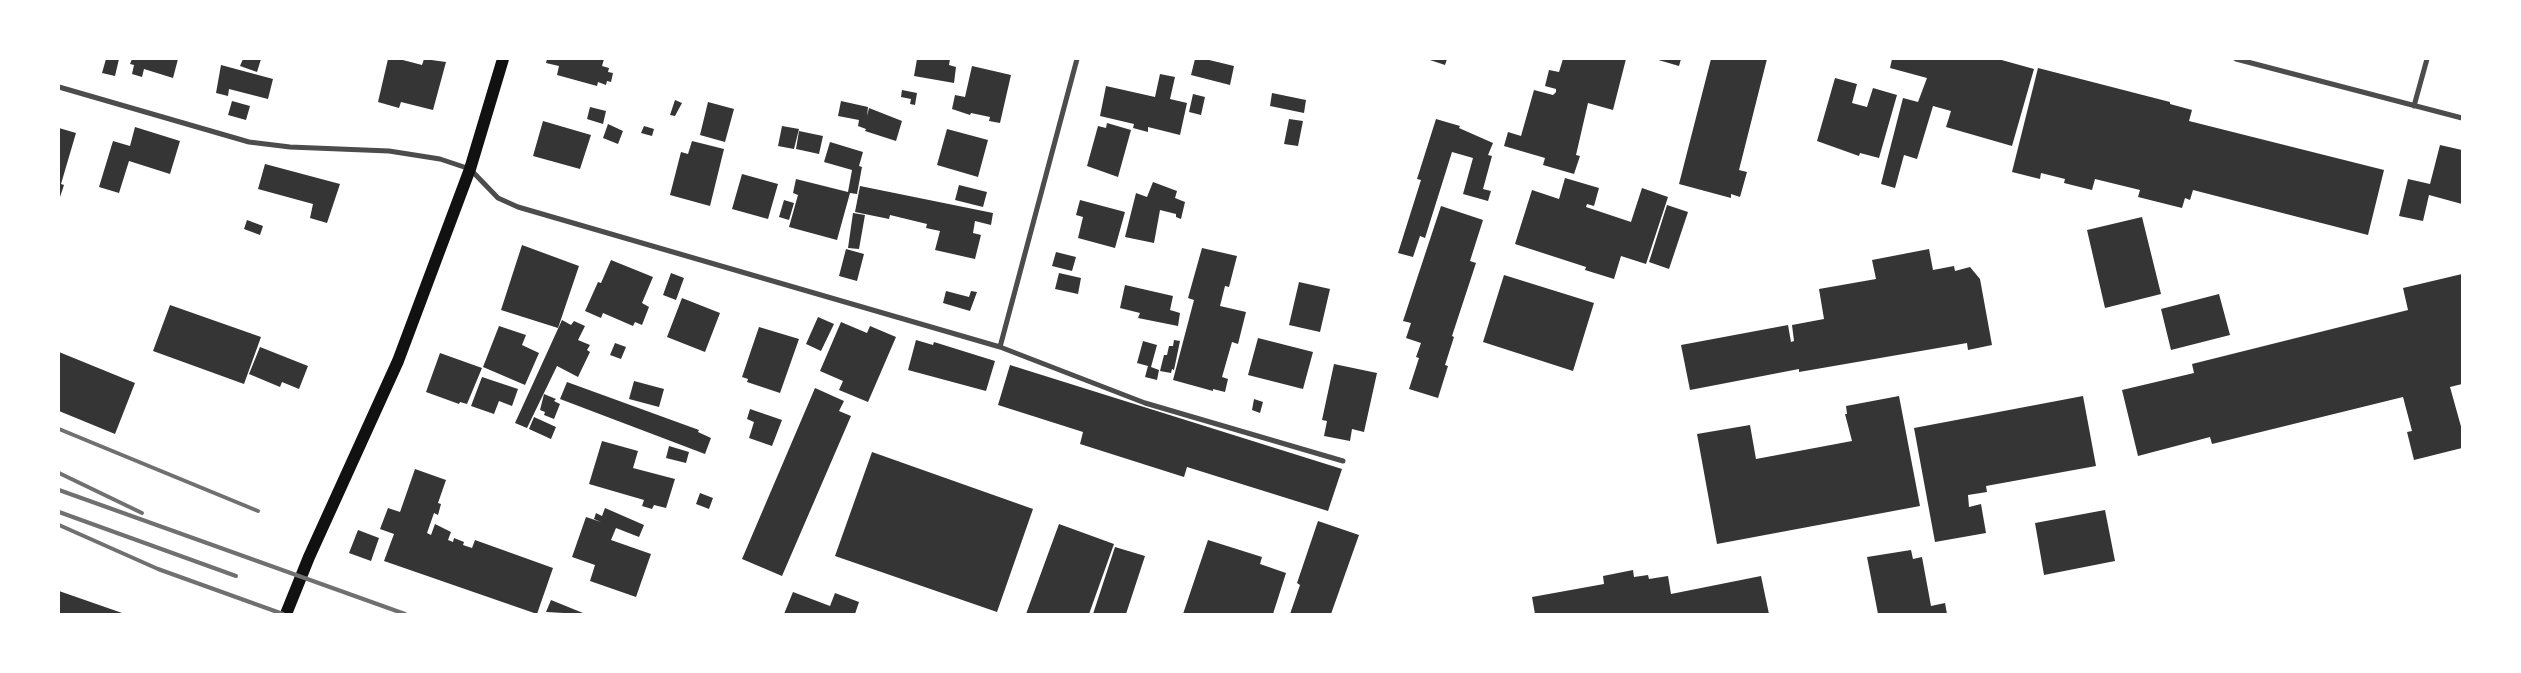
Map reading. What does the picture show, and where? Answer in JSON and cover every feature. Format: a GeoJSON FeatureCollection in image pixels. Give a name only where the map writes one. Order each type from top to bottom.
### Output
{"type":"FeatureCollection","features":[{"type":"Feature","properties":{"kind":"main road"},"geometry":{"type":"LineString","coordinates":[[286,614],[308,557],[398,360],[470,169],[503,59]]}},
{"type":"Feature","properties":{"kind":"street"},"geometry":{"type":"LineString","coordinates":[[1000,346],[1076,59]]}},
{"type":"Feature","properties":{"kind":"street"},"geometry":{"type":"LineString","coordinates":[[2236,59],[2462,118]]}},
{"type":"Feature","properties":{"kind":"street"},"geometry":{"type":"LineString","coordinates":[[2414,106],[2427,59]]}},
{"type":"Feature","properties":{"kind":"street"},"geometry":{"type":"LineString","coordinates":[[59,87],[249,142],[290,147],[388,151],[440,159],[470,169],[498,198],[518,207],[752,277],[1000,346],[1145,403],[1343,461]]}},
{"type":"Feature","properties":{"kind":"building"},"geometry":{"type":"Polygon","coordinates":[[[106,59],[119,59],[115,76],[102,73],[106,59]]]}},
{"type":"Feature","properties":{"kind":"building"},"geometry":{"type":"Polygon","coordinates":[[[132,59],[178,59],[173,78],[144,69],[142,77],[132,74],[134,65],[130,64],[132,59]]]}},
{"type":"Feature","properties":{"kind":"building"},"geometry":{"type":"Polygon","coordinates":[[[243,59],[261,59],[257,72],[240,66],[243,59]]]}},
{"type":"Feature","properties":{"kind":"building"},"geometry":{"type":"Polygon","coordinates":[[[388,59],[399,59],[422,65],[424,59],[446,62],[433,110],[401,102],[399,108],[378,102],[388,59]]]}},
{"type":"Feature","properties":{"kind":"building"},"geometry":{"type":"Polygon","coordinates":[[[547,59],[604,59],[602,66],[609,68],[608,72],[613,73],[611,82],[607,81],[606,85],[598,82],[597,86],[557,75],[559,66],[546,63],[547,59]]]}},
{"type":"Feature","properties":{"kind":"building"},"geometry":{"type":"Polygon","coordinates":[[[917,59],[950,59],[949,65],[956,67],[954,83],[914,76],[917,59]]]}},
{"type":"Feature","properties":{"kind":"building"},"geometry":{"type":"Polygon","coordinates":[[[1195,59],[1205,59],[1234,66],[1230,85],[1191,75],[1195,59]]]}},
{"type":"Feature","properties":{"kind":"building"},"geometry":{"type":"Polygon","coordinates":[[[1427,59],[1447,59],[1445,65],[1427,59]]]}},
{"type":"Feature","properties":{"kind":"building"},"geometry":{"type":"Polygon","coordinates":[[[1563,59],[1626,59],[1613,110],[1588,103],[1576,155],[1580,156],[1574,174],[1543,165],[1545,158],[1504,146],[1508,132],[1521,136],[1534,90],[1553,95],[1556,92],[1556,89],[1545,86],[1549,70],[1559,72],[1563,59]]]}},
{"type":"Feature","properties":{"kind":"building"},"geometry":{"type":"Polygon","coordinates":[[[1655,59],[1681,59],[1679,66],[1655,59]]]}},
{"type":"Feature","properties":{"kind":"building"},"geometry":{"type":"Polygon","coordinates":[[[1711,59],[1767,59],[1739,170],[1747,172],[1740,197],[1731,194],[1731,198],[1679,184],[1711,59]]]}},
{"type":"Feature","properties":{"kind":"building"},"geometry":{"type":"Polygon","coordinates":[[[1892,59],[1998,59],[2034,69],[2012,146],[1946,127],[1951,111],[1933,106],[1917,159],[1904,155],[1895,188],[1881,184],[1903,98],[1918,102],[1927,78],[1890,68],[1892,59]]]}},
{"type":"Feature","properties":{"kind":"building"},"geometry":{"type":"Polygon","coordinates":[[[221,65],[273,79],[268,99],[229,89],[228,96],[216,93],[221,65]]]}},
{"type":"Feature","properties":{"kind":"building"},"geometry":{"type":"Polygon","coordinates":[[[972,66],[1011,75],[1000,123],[989,121],[990,117],[971,113],[970,115],[952,109],[955,95],[965,97],[972,66]]]}},
{"type":"Feature","properties":{"kind":"building"},"geometry":{"type":"Polygon","coordinates":[[[2038,68],[2170,102],[2170,104],[2192,110],[2189,121],[2384,170],[2368,235],[2193,190],[2190,200],[2185,198],[2182,208],[2138,197],[2140,190],[2095,179],[2092,190],[2064,183],[2065,179],[2041,173],[2040,179],[2012,172],[2038,68]]]}},
{"type":"Feature","properties":{"kind":"building"},"geometry":{"type":"Polygon","coordinates":[[[1160,74],[1175,77],[1170,99],[1187,103],[1180,135],[1148,127],[1148,132],[1133,128],[1134,124],[1100,116],[1106,86],[1155,97],[1160,74]]]}},
{"type":"Feature","properties":{"kind":"building"},"geometry":{"type":"Polygon","coordinates":[[[1835,78],[1857,84],[1852,103],[1867,107],[1873,88],[1897,95],[1879,158],[1860,153],[1859,156],[1817,141],[1835,78]]]}},
{"type":"Feature","properties":{"kind":"building"},"geometry":{"type":"Polygon","coordinates":[[[902,90],[917,93],[915,105],[910,104],[911,99],[901,97],[902,90]]]}},
{"type":"Feature","properties":{"kind":"building"},"geometry":{"type":"Polygon","coordinates":[[[1272,93],[1306,100],[1304,113],[1270,106],[1272,93]]]}},
{"type":"Feature","properties":{"kind":"building"},"geometry":{"type":"Polygon","coordinates":[[[1193,94],[1205,97],[1201,115],[1189,112],[1193,94]]]}},
{"type":"Feature","properties":{"kind":"building"},"geometry":{"type":"Polygon","coordinates":[[[675,100],[682,103],[675,116],[670,115],[675,100]]]}},
{"type":"Feature","properties":{"kind":"building"},"geometry":{"type":"Polygon","coordinates":[[[232,101],[250,106],[246,120],[228,115],[232,101]]]}},
{"type":"Feature","properties":{"kind":"building"},"geometry":{"type":"Polygon","coordinates":[[[841,101],[868,107],[867,116],[869,108],[902,121],[896,141],[865,131],[866,129],[858,126],[859,120],[838,116],[841,101]]]}},
{"type":"Feature","properties":{"kind":"building"},"geometry":{"type":"Polygon","coordinates":[[[708,102],[734,109],[725,142],[700,135],[708,102]]]}},
{"type":"Feature","properties":{"kind":"building"},"geometry":{"type":"Polygon","coordinates":[[[590,107],[606,111],[603,124],[587,119],[590,107]]]}},
{"type":"Feature","properties":{"kind":"building"},"geometry":{"type":"Polygon","coordinates":[[[1289,119],[1303,121],[1298,146],[1284,144],[1289,119]]]}},
{"type":"Feature","properties":{"kind":"building"},"geometry":{"type":"Polygon","coordinates":[[[1436,119],[1460,126],[1459,128],[1493,143],[1488,155],[1492,156],[1483,189],[1491,191],[1488,201],[1463,194],[1473,158],[1452,152],[1425,238],[1420,236],[1413,257],[1398,253],[1421,180],[1417,179],[1436,119]]]}},
{"type":"Feature","properties":{"kind":"building"},"geometry":{"type":"Polygon","coordinates":[[[543,121],[591,135],[580,169],[533,156],[543,121]]]}},
{"type":"Feature","properties":{"kind":"building"},"geometry":{"type":"Polygon","coordinates":[[[1107,123],[1131,130],[1118,177],[1087,166],[1098,126],[1106,128],[1107,123]]]}},
{"type":"Feature","properties":{"kind":"building"},"geometry":{"type":"Polygon","coordinates":[[[608,124],[623,131],[618,144],[603,138],[608,124]]]}},
{"type":"Feature","properties":{"kind":"building"},"geometry":{"type":"Polygon","coordinates":[[[644,126],[654,129],[652,136],[641,133],[644,126]]]}},
{"type":"Feature","properties":{"kind":"building"},"geometry":{"type":"Polygon","coordinates":[[[782,126],[799,129],[794,149],[778,146],[782,126]]]}},
{"type":"Feature","properties":{"kind":"building"},"geometry":{"type":"Polygon","coordinates":[[[135,127],[180,141],[170,174],[129,161],[119,193],[99,187],[113,141],[130,146],[135,127]]]}},
{"type":"Feature","properties":{"kind":"building"},"geometry":{"type":"Polygon","coordinates":[[[59,128],[76,133],[61,184],[64,185],[59,200],[59,128]]]}},
{"type":"Feature","properties":{"kind":"building"},"geometry":{"type":"Polygon","coordinates":[[[947,129],[988,140],[978,177],[937,165],[947,129]]]}},
{"type":"Feature","properties":{"kind":"building"},"geometry":{"type":"Polygon","coordinates":[[[799,131],[823,136],[819,154],[796,149],[799,131]]]}},
{"type":"Feature","properties":{"kind":"building"},"geometry":{"type":"Polygon","coordinates":[[[692,141],[724,149],[710,206],[670,195],[681,152],[688,154],[692,141]]]}},
{"type":"Feature","properties":{"kind":"building"},"geometry":{"type":"Polygon","coordinates":[[[830,142],[863,152],[859,166],[862,167],[857,194],[850,193],[837,240],[789,227],[798,195],[793,193],[796,179],[848,192],[852,170],[824,162],[830,142]]]}},
{"type":"Feature","properties":{"kind":"building"},"geometry":{"type":"Polygon","coordinates":[[[2440,145],[2462,150],[2462,204],[2429,195],[2423,221],[2399,216],[2408,179],[2430,184],[2440,145]]]}},
{"type":"Feature","properties":{"kind":"building"},"geometry":{"type":"Polygon","coordinates":[[[265,164],[340,184],[327,223],[310,218],[313,204],[258,189],[265,164]]]}},
{"type":"Feature","properties":{"kind":"building"},"geometry":{"type":"Polygon","coordinates":[[[742,174],[778,184],[768,219],[732,209],[742,174]]]}},
{"type":"Feature","properties":{"kind":"building"},"geometry":{"type":"Polygon","coordinates":[[[1565,178],[1599,188],[1594,206],[1587,204],[1586,207],[1631,222],[1642,188],[1668,197],[1646,264],[1621,256],[1614,279],[1585,270],[1586,267],[1515,244],[1532,190],[1559,199],[1565,178]]]}},
{"type":"Feature","properties":{"kind":"building"},"geometry":{"type":"Polygon","coordinates":[[[1153,182],[1177,191],[1175,198],[1185,202],[1181,219],[1176,217],[1176,214],[1160,210],[1154,243],[1125,237],[1136,193],[1147,197],[1153,182]]]}},
{"type":"Feature","properties":{"kind":"building"},"geometry":{"type":"Polygon","coordinates":[[[959,185],[987,192],[983,207],[955,200],[959,185]]]}},
{"type":"Feature","properties":{"kind":"building"},"geometry":{"type":"Polygon","coordinates":[[[860,186],[993,213],[991,225],[975,221],[973,233],[981,235],[975,259],[935,250],[940,231],[926,228],[927,224],[890,215],[889,219],[855,212],[860,186]]]}},
{"type":"Feature","properties":{"kind":"building"},"geometry":{"type":"Polygon","coordinates":[[[784,200],[794,203],[789,220],[779,217],[784,200]]]}},
{"type":"Feature","properties":{"kind":"building"},"geometry":{"type":"Polygon","coordinates":[[[1080,200],[1125,212],[1115,248],[1078,238],[1083,217],[1076,215],[1080,200]]]}},
{"type":"Feature","properties":{"kind":"building"},"geometry":{"type":"Polygon","coordinates":[[[1667,205],[1688,212],[1669,269],[1649,262],[1667,205]]]}},
{"type":"Feature","properties":{"kind":"building"},"geometry":{"type":"Polygon","coordinates":[[[1441,206],[1483,220],[1470,261],[1476,263],[1452,336],[1454,337],[1445,365],[1448,366],[1438,398],[1409,389],[1419,358],[1416,357],[1421,343],[1406,338],[1411,323],[1403,321],[1441,206]]]}},
{"type":"Feature","properties":{"kind":"building"},"geometry":{"type":"Polygon","coordinates":[[[853,213],[865,215],[859,249],[848,248],[853,213]]]}},
{"type":"Feature","properties":{"kind":"building"},"geometry":{"type":"Polygon","coordinates":[[[2142,217],[2161,294],[2105,308],[2087,230],[2142,217]]]}},
{"type":"Feature","properties":{"kind":"building"},"geometry":{"type":"Polygon","coordinates":[[[247,220],[263,226],[260,235],[244,229],[247,220]]]}},
{"type":"Feature","properties":{"kind":"building"},"geometry":{"type":"Polygon","coordinates":[[[522,245],[579,266],[558,328],[501,310],[522,245]]]}},
{"type":"Feature","properties":{"kind":"building"},"geometry":{"type":"Polygon","coordinates":[[[1202,248],[1237,256],[1229,287],[1225,286],[1220,306],[1246,312],[1238,344],[1232,342],[1222,377],[1228,379],[1225,392],[1213,389],[1213,391],[1173,380],[1194,300],[1188,298],[1202,248]]]}},
{"type":"Feature","properties":{"kind":"building"},"geometry":{"type":"Polygon","coordinates":[[[846,249],[864,254],[857,281],[839,276],[846,249]]]}},
{"type":"Feature","properties":{"kind":"building"},"geometry":{"type":"Polygon","coordinates":[[[1929,249],[1933,270],[1954,266],[1955,271],[1970,267],[1980,279],[1992,345],[1968,350],[1967,343],[1799,372],[1799,369],[1690,390],[1681,345],[1788,325],[1791,342],[1794,341],[1792,325],[1824,319],[1819,289],[1876,279],[1872,260],[1929,249]]]}},
{"type":"Feature","properties":{"kind":"building"},"geometry":{"type":"Polygon","coordinates":[[[1056,252],[1076,257],[1072,271],[1052,266],[1056,252]]]}},
{"type":"Feature","properties":{"kind":"building"},"geometry":{"type":"Polygon","coordinates":[[[611,260],[653,277],[642,303],[649,307],[642,325],[635,322],[633,326],[603,313],[601,318],[585,311],[598,282],[601,283],[611,260]]]}},
{"type":"Feature","properties":{"kind":"building"},"geometry":{"type":"Polygon","coordinates":[[[671,273],[684,278],[676,300],[663,295],[671,273]]]}},
{"type":"Feature","properties":{"kind":"building"},"geometry":{"type":"Polygon","coordinates":[[[1059,273],[1081,278],[1078,294],[1055,289],[1059,273]]]}},
{"type":"Feature","properties":{"kind":"building"},"geometry":{"type":"Polygon","coordinates":[[[2462,274],[2462,384],[2450,387],[2462,430],[2462,448],[2414,460],[2407,432],[2412,431],[2403,397],[2212,444],[2210,437],[2138,456],[2122,390],[2194,373],[2192,364],[2408,310],[2403,288],[2462,274]]]}},
{"type":"Feature","properties":{"kind":"building"},"geometry":{"type":"Polygon","coordinates":[[[1504,275],[1594,303],[1573,371],[1483,342],[1504,275]]]}},
{"type":"Feature","properties":{"kind":"building"},"geometry":{"type":"Polygon","coordinates":[[[1299,282],[1330,289],[1320,332],[1289,325],[1299,282]]]}},
{"type":"Feature","properties":{"kind":"building"},"geometry":{"type":"Polygon","coordinates":[[[1125,285],[1173,296],[1170,310],[1180,313],[1178,326],[1138,318],[1140,313],[1120,308],[1125,285]]]}},
{"type":"Feature","properties":{"kind":"building"},"geometry":{"type":"Polygon","coordinates":[[[946,291],[969,297],[971,291],[977,292],[970,311],[943,303],[946,291]]]}},
{"type":"Feature","properties":{"kind":"building"},"geometry":{"type":"Polygon","coordinates":[[[2219,294],[2230,335],[2171,350],[2161,309],[2219,294]]]}},
{"type":"Feature","properties":{"kind":"building"},"geometry":{"type":"Polygon","coordinates":[[[682,298],[720,313],[705,352],[667,337],[682,298]]]}},
{"type":"Feature","properties":{"kind":"building"},"geometry":{"type":"Polygon","coordinates":[[[170,305],[261,337],[244,384],[153,351],[170,305]]]}},
{"type":"Feature","properties":{"kind":"building"},"geometry":{"type":"Polygon","coordinates":[[[818,317],[834,324],[821,351],[806,344],[818,317]]]}},
{"type":"Feature","properties":{"kind":"building"},"geometry":{"type":"Polygon","coordinates":[[[562,320],[571,325],[574,321],[585,326],[578,340],[590,345],[587,350],[590,352],[578,377],[557,366],[527,428],[515,423],[562,320]]]}},
{"type":"Feature","properties":{"kind":"building"},"geometry":{"type":"Polygon","coordinates":[[[841,322],[867,333],[870,326],[896,337],[868,402],[839,390],[843,381],[820,371],[841,322]]]}},
{"type":"Feature","properties":{"kind":"building"},"geometry":{"type":"Polygon","coordinates":[[[499,326],[526,335],[522,345],[539,353],[525,385],[483,367],[499,326]]]}},
{"type":"Feature","properties":{"kind":"building"},"geometry":{"type":"Polygon","coordinates":[[[759,327],[799,339],[780,393],[747,382],[748,379],[742,377],[759,327]]]}},
{"type":"Feature","properties":{"kind":"building"},"geometry":{"type":"Polygon","coordinates":[[[1258,338],[1313,352],[1303,389],[1248,375],[1258,338]]]}},
{"type":"Feature","properties":{"kind":"building"},"geometry":{"type":"Polygon","coordinates":[[[916,340],[933,345],[934,342],[995,361],[986,391],[908,370],[916,340]]]}},
{"type":"Feature","properties":{"kind":"building"},"geometry":{"type":"Polygon","coordinates":[[[1174,340],[1180,341],[1174,370],[1172,369],[1171,373],[1160,371],[1164,355],[1167,355],[1169,346],[1173,346],[1174,340]]]}},
{"type":"Feature","properties":{"kind":"building"},"geometry":{"type":"Polygon","coordinates":[[[1143,341],[1157,345],[1151,367],[1159,370],[1157,380],[1145,377],[1148,366],[1137,363],[1143,341]]]}},
{"type":"Feature","properties":{"kind":"building"},"geometry":{"type":"Polygon","coordinates":[[[615,343],[626,347],[621,359],[610,355],[615,343]]]}},
{"type":"Feature","properties":{"kind":"building"},"geometry":{"type":"Polygon","coordinates":[[[260,347],[308,366],[299,389],[282,382],[280,387],[249,374],[260,347]]]}},
{"type":"Feature","properties":{"kind":"building"},"geometry":{"type":"Polygon","coordinates":[[[59,352],[135,383],[115,434],[59,411],[59,352]]]}},
{"type":"Feature","properties":{"kind":"building"},"geometry":{"type":"Polygon","coordinates":[[[440,353],[482,368],[467,404],[460,402],[459,404],[426,392],[440,353]]]}},
{"type":"Feature","properties":{"kind":"building"},"geometry":{"type":"Polygon","coordinates":[[[1334,364],[1377,373],[1364,432],[1352,429],[1350,441],[1324,436],[1327,421],[1322,420],[1334,364]]]}},
{"type":"Feature","properties":{"kind":"building"},"geometry":{"type":"Polygon","coordinates":[[[1010,365],[1342,469],[1328,511],[1187,467],[1184,477],[1080,444],[1083,432],[998,405],[1010,365]]]}},
{"type":"Feature","properties":{"kind":"building"},"geometry":{"type":"Polygon","coordinates":[[[482,377],[518,389],[512,406],[499,401],[494,414],[471,406],[482,377]]]}},
{"type":"Feature","properties":{"kind":"building"},"geometry":{"type":"Polygon","coordinates":[[[634,381],[664,389],[659,407],[629,399],[634,381]]]}},
{"type":"Feature","properties":{"kind":"building"},"geometry":{"type":"Polygon","coordinates":[[[567,382],[699,430],[698,432],[711,438],[705,454],[560,399],[567,382]]]}},
{"type":"Feature","properties":{"kind":"building"},"geometry":{"type":"Polygon","coordinates":[[[815,388],[844,401],[839,411],[851,416],[782,576],[742,559],[815,388]]]}},
{"type":"Feature","properties":{"kind":"building"},"geometry":{"type":"Polygon","coordinates":[[[544,394],[556,399],[554,401],[560,404],[554,419],[544,415],[545,412],[540,410],[544,394]]]}},
{"type":"Feature","properties":{"kind":"building"},"geometry":{"type":"Polygon","coordinates":[[[1899,396],[1920,506],[1717,544],[1697,434],[1750,425],[1756,459],[1852,441],[1845,414],[1847,414],[1846,406],[1899,396]]]}},
{"type":"Feature","properties":{"kind":"building"},"geometry":{"type":"Polygon","coordinates":[[[2083,396],[2096,466],[1986,486],[1987,492],[1968,495],[1969,507],[1981,504],[1986,533],[1935,542],[1914,428],[2083,396]]]}},
{"type":"Feature","properties":{"kind":"building"},"geometry":{"type":"Polygon","coordinates":[[[1254,399],[1263,402],[1260,413],[1252,410],[1254,399]]]}},
{"type":"Feature","properties":{"kind":"building"},"geometry":{"type":"Polygon","coordinates":[[[750,409],[782,420],[772,446],[749,438],[754,422],[747,419],[750,409]]]}},
{"type":"Feature","properties":{"kind":"building"},"geometry":{"type":"Polygon","coordinates":[[[534,417],[556,427],[551,439],[529,429],[534,417]]]}},
{"type":"Feature","properties":{"kind":"building"},"geometry":{"type":"Polygon","coordinates":[[[602,441],[638,451],[633,468],[675,479],[666,508],[654,505],[652,509],[642,506],[644,500],[589,484],[602,441]]]}},
{"type":"Feature","properties":{"kind":"building"},"geometry":{"type":"Polygon","coordinates":[[[669,446],[689,452],[686,463],[666,458],[669,446]]]}},
{"type":"Feature","properties":{"kind":"building"},"geometry":{"type":"Polygon","coordinates":[[[872,452],[1033,509],[997,612],[835,556],[872,452]]]}},
{"type":"Feature","properties":{"kind":"building"},"geometry":{"type":"Polygon","coordinates":[[[415,469],[446,480],[438,503],[441,504],[438,515],[434,513],[427,533],[431,535],[435,524],[451,532],[448,540],[453,542],[454,538],[464,542],[463,545],[472,548],[475,540],[553,568],[537,614],[384,561],[394,534],[380,529],[388,508],[400,512],[415,469]]]}},
{"type":"Feature","properties":{"kind":"building"},"geometry":{"type":"Polygon","coordinates":[[[700,493],[713,498],[709,509],[696,504],[700,493]]]}},
{"type":"Feature","properties":{"kind":"building"},"geometry":{"type":"Polygon","coordinates":[[[605,508],[644,525],[639,537],[616,528],[611,540],[651,554],[636,597],[590,581],[595,565],[572,557],[586,517],[601,522],[594,519],[596,513],[602,516],[605,508]]]}},
{"type":"Feature","properties":{"kind":"building"},"geometry":{"type":"Polygon","coordinates":[[[2105,510],[2115,561],[2044,575],[2035,523],[2105,510]]]}},
{"type":"Feature","properties":{"kind":"building"},"geometry":{"type":"Polygon","coordinates":[[[1318,521],[1359,535],[1331,614],[1290,614],[1300,585],[1297,583],[1318,521]]]}},
{"type":"Feature","properties":{"kind":"building"},"geometry":{"type":"Polygon","coordinates":[[[1059,524],[1114,544],[1089,614],[1026,614],[1059,524]]]}},
{"type":"Feature","properties":{"kind":"building"},"geometry":{"type":"Polygon","coordinates":[[[358,530],[379,538],[371,561],[349,553],[358,530]]]}},
{"type":"Feature","properties":{"kind":"building"},"geometry":{"type":"Polygon","coordinates":[[[1208,540],[1262,557],[1260,564],[1286,573],[1273,614],[1183,614],[1208,540]]]}},
{"type":"Feature","properties":{"kind":"building"},"geometry":{"type":"Polygon","coordinates":[[[1115,547],[1145,556],[1126,614],[1093,614],[1115,547]]]}},
{"type":"Feature","properties":{"kind":"building"},"geometry":{"type":"Polygon","coordinates":[[[1911,550],[1913,559],[1922,557],[1931,606],[1945,603],[1947,614],[1878,614],[1867,557],[1911,550]]]}},
{"type":"Feature","properties":{"kind":"building"},"geometry":{"type":"Polygon","coordinates":[[[1633,570],[1634,577],[1648,575],[1649,579],[1668,576],[1671,594],[1761,576],[1769,614],[1535,614],[1532,597],[1604,584],[1603,576],[1633,570]]]}},
{"type":"Feature","properties":{"kind":"building"},"geometry":{"type":"Polygon","coordinates":[[[59,591],[125,614],[59,614],[59,591]]]}},
{"type":"Feature","properties":{"kind":"building"},"geometry":{"type":"Polygon","coordinates":[[[793,592],[830,606],[835,593],[859,602],[855,614],[784,614],[793,592]]]}},
{"type":"Feature","properties":{"kind":"building"},"geometry":{"type":"Polygon","coordinates":[[[551,600],[583,613],[546,612],[551,600]]]}},
{"type":"Feature","properties":{"kind":"railway"},"geometry":{"type":"LineString","coordinates":[[59,429],[258,511]]}},
{"type":"Feature","properties":{"kind":"railway"},"geometry":{"type":"LineString","coordinates":[[59,473],[142,513]]}},
{"type":"Feature","properties":{"kind":"railway"},"geometry":{"type":"LineString","coordinates":[[59,490],[405,614]]}},
{"type":"Feature","properties":{"kind":"railway"},"geometry":{"type":"LineString","coordinates":[[59,512],[236,576]]}},
{"type":"Feature","properties":{"kind":"railway"},"geometry":{"type":"LineString","coordinates":[[59,525],[158,569],[283,614]]}}]}
